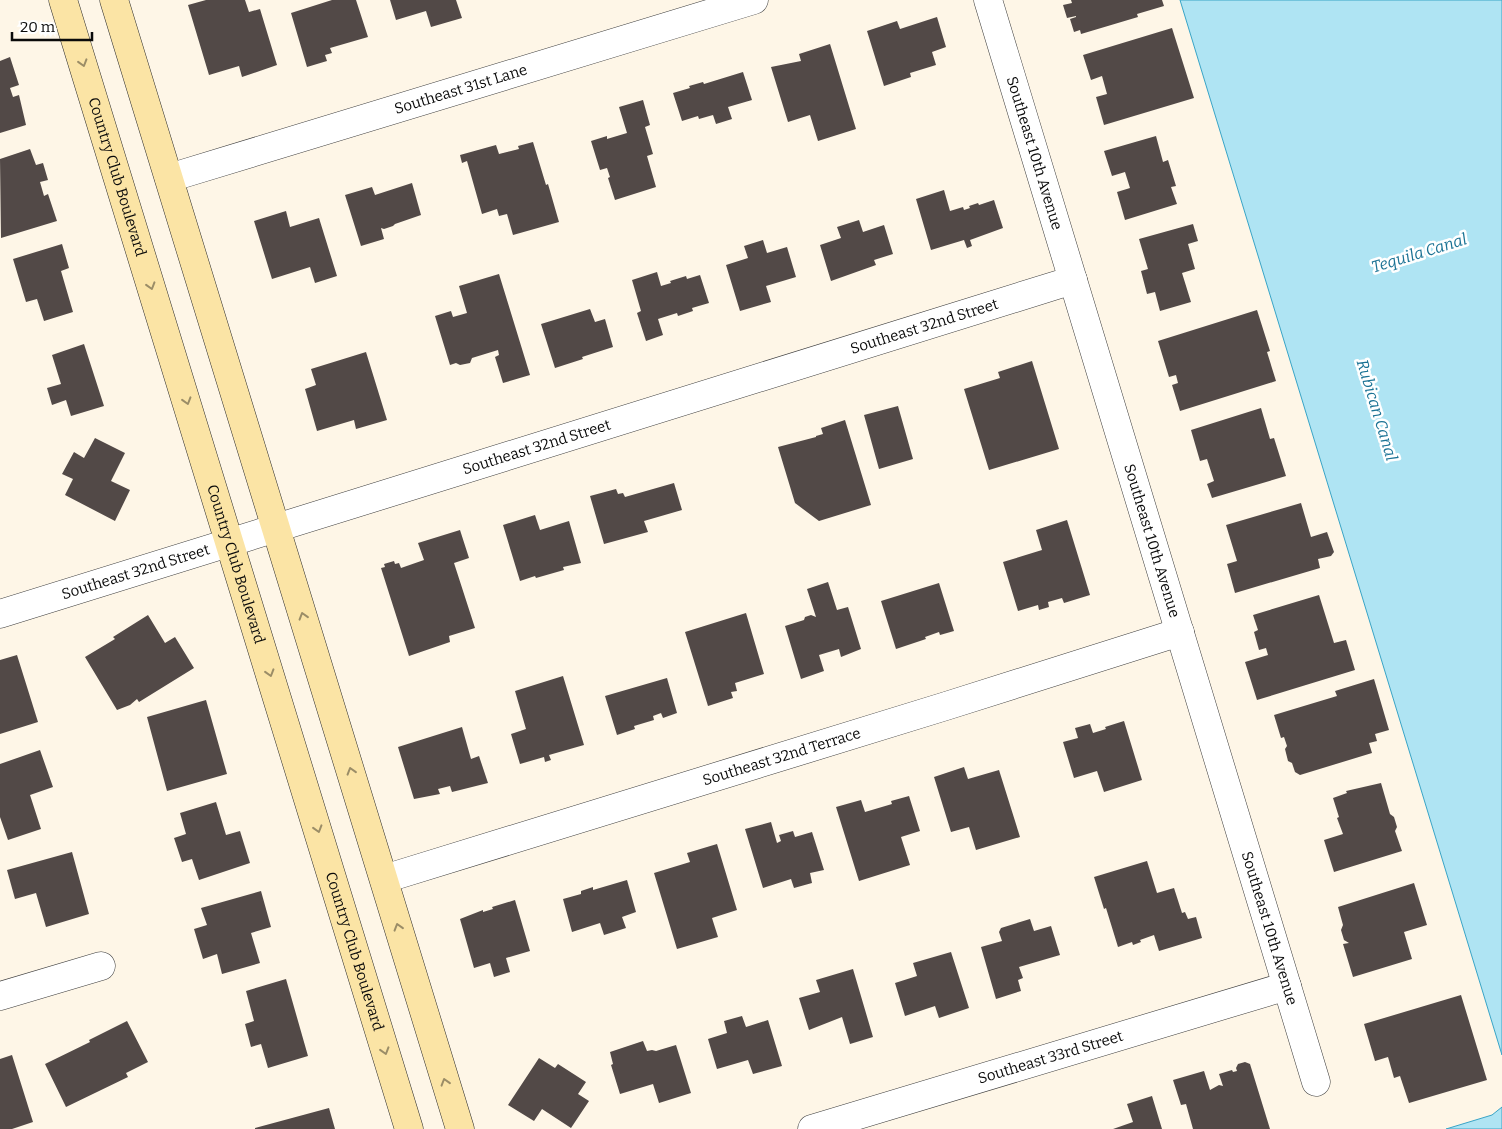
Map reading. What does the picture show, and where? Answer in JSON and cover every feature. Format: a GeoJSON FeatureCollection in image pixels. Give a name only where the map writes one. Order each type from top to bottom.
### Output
{"type":"FeatureCollection","features":[{"type":"Feature","properties":{"kind":"main road","name":"Country Club Boulevard"},"geometry":{"type":"LineString","coordinates":[[64,0],[409,1129]]}},
{"type":"Feature","properties":{"kind":"main road"},"geometry":{"type":"LineString","coordinates":[[114,0],[460,1129]]}},
{"type":"Feature","properties":{"kind":"street","name":"Southeast 31st Lane"},"geometry":{"type":"LineString","coordinates":[[169,178],[754,0]]}},
{"type":"Feature","properties":{"kind":"street","name":"Southeast 10th Avenue"},"geometry":{"type":"LineString","coordinates":[[988,0],[1316,1082]]}},
{"type":"Feature","properties":{"kind":"street","name":"Southeast 32nd Street"},"geometry":{"type":"LineString","coordinates":[[0,614],[1073,280]]}},
{"type":"Feature","properties":{"kind":"street","name":"Southeast 32nd Terrace"},"geometry":{"type":"LineString","coordinates":[[384,879],[937,709],[1180,632]]}},
{"type":"Feature","properties":{"kind":"street"},"geometry":{"type":"LineString","coordinates":[[0,996],[101,966]]}},
{"type":"Feature","properties":{"kind":"street","name":"Southeast 33rd Street"},"geometry":{"type":"LineString","coordinates":[[812,1129],[1287,986]]}},
{"type":"Feature","properties":{"kind":"water"},"geometry":{"type":"Polygon","coordinates":[[[1180,0],[1502,0],[1502,1055],[1180,0]]]}},
{"type":"Feature","properties":{"kind":"water"},"geometry":{"type":"Polygon","coordinates":[[[1502,1107],[1502,1129],[1446,1129],[1492,1115],[1502,1107]]]}},
{"type":"Feature","properties":{"kind":"building"},"geometry":{"type":"Polygon","coordinates":[[[206,0],[245,0],[249,12],[260,9],[277,65],[242,77],[239,66],[209,75],[188,5],[206,0]]]}},
{"type":"Feature","properties":{"kind":"building"},"geometry":{"type":"Polygon","coordinates":[[[332,0],[356,0],[368,37],[330,48],[332,53],[325,55],[327,61],[307,67],[291,13],[332,0]]]}},
{"type":"Feature","properties":{"kind":"building"},"geometry":{"type":"Polygon","coordinates":[[[390,0],[456,0],[462,18],[431,27],[426,11],[396,20],[390,0]]]}},
{"type":"Feature","properties":{"kind":"building"},"geometry":{"type":"Polygon","coordinates":[[[1071,0],[1162,0],[1164,6],[1137,14],[1138,17],[1081,34],[1080,30],[1074,32],[1070,19],[1076,16],[1067,18],[1063,5],[1072,3],[1071,0]]]}},
{"type":"Feature","properties":{"kind":"building"},"geometry":{"type":"Polygon","coordinates":[[[937,17],[946,47],[932,52],[936,65],[910,73],[911,77],[884,86],[867,31],[897,21],[900,29],[937,17]]]}},
{"type":"Feature","properties":{"kind":"building"},"geometry":{"type":"Polygon","coordinates":[[[1172,28],[1194,98],[1104,125],[1096,97],[1107,94],[1102,76],[1091,80],[1083,55],[1172,28]]]}},
{"type":"Feature","properties":{"kind":"building"},"geometry":{"type":"Polygon","coordinates":[[[830,44],[856,129],[818,141],[810,115],[788,122],[771,67],[801,61],[799,54],[830,44]]]}},
{"type":"Feature","properties":{"kind":"building"},"geometry":{"type":"Polygon","coordinates":[[[10,57],[19,85],[10,88],[13,97],[19,95],[26,125],[0,133],[0,61],[10,57]]]}},
{"type":"Feature","properties":{"kind":"building"},"geometry":{"type":"Polygon","coordinates":[[[743,72],[752,100],[728,107],[732,119],[716,124],[713,115],[699,119],[698,116],[682,121],[673,93],[690,88],[689,86],[703,82],[704,84],[743,72]]]}},
{"type":"Feature","properties":{"kind":"building"},"geometry":{"type":"Polygon","coordinates":[[[643,100],[650,125],[645,127],[653,154],[647,156],[656,187],[615,200],[607,168],[600,170],[591,141],[607,136],[607,139],[627,133],[619,107],[643,100]]]}},
{"type":"Feature","properties":{"kind":"building"},"geometry":{"type":"Polygon","coordinates":[[[1156,136],[1163,162],[1168,160],[1176,186],[1171,187],[1177,204],[1125,220],[1117,192],[1130,188],[1125,172],[1112,176],[1104,151],[1156,136]]]}},
{"type":"Feature","properties":{"kind":"building"},"geometry":{"type":"Polygon","coordinates":[[[533,142],[559,222],[513,235],[507,214],[499,216],[497,209],[482,214],[467,161],[462,163],[460,155],[496,145],[499,154],[519,149],[518,146],[533,142]]]}},
{"type":"Feature","properties":{"kind":"building"},"geometry":{"type":"Polygon","coordinates":[[[30,149],[36,165],[43,163],[48,180],[40,182],[44,196],[48,194],[57,221],[1,238],[0,159],[30,149]]]}},
{"type":"Feature","properties":{"kind":"building"},"geometry":{"type":"Polygon","coordinates":[[[412,183],[421,215],[384,229],[381,228],[384,239],[361,246],[345,195],[372,187],[375,195],[412,183]]]}},
{"type":"Feature","properties":{"kind":"building"},"geometry":{"type":"Polygon","coordinates":[[[944,190],[950,211],[963,207],[964,210],[978,203],[979,205],[994,200],[1003,228],[970,240],[972,246],[967,248],[964,240],[931,250],[916,199],[944,190]]]}},
{"type":"Feature","properties":{"kind":"building"},"geometry":{"type":"Polygon","coordinates":[[[286,211],[290,227],[319,218],[337,276],[315,283],[310,267],[272,279],[254,221],[286,211]]]}},
{"type":"Feature","properties":{"kind":"building"},"geometry":{"type":"Polygon","coordinates":[[[859,220],[863,232],[884,225],[893,254],[874,260],[876,265],[831,281],[820,245],[841,238],[837,227],[859,220]]]}},
{"type":"Feature","properties":{"kind":"building"},"geometry":{"type":"Polygon","coordinates":[[[1193,224],[1198,241],[1188,244],[1195,269],[1182,273],[1191,302],[1160,311],[1155,292],[1147,294],[1141,271],[1148,269],[1139,239],[1193,224]]]}},
{"type":"Feature","properties":{"kind":"building"},"geometry":{"type":"Polygon","coordinates":[[[763,240],[767,253],[787,247],[796,277],[766,286],[771,302],[740,311],[726,265],[748,258],[744,246],[763,240]]]}},
{"type":"Feature","properties":{"kind":"building"},"geometry":{"type":"Polygon","coordinates":[[[62,244],[69,268],[61,271],[73,312],[44,321],[37,299],[26,302],[13,259],[62,244]]]}},
{"type":"Feature","properties":{"kind":"building"},"geometry":{"type":"Polygon","coordinates":[[[657,272],[661,286],[686,276],[687,279],[700,275],[709,303],[692,308],[693,311],[678,316],[677,313],[658,319],[663,335],[646,341],[637,313],[641,311],[632,280],[657,272]]]}},
{"type":"Feature","properties":{"kind":"building"},"geometry":{"type":"Polygon","coordinates":[[[499,274],[530,375],[503,383],[495,357],[499,355],[498,350],[472,358],[470,363],[450,365],[435,316],[451,311],[453,317],[467,313],[459,286],[499,274]]]}},
{"type":"Feature","properties":{"kind":"building"},"geometry":{"type":"Polygon","coordinates":[[[590,309],[595,322],[605,319],[613,347],[555,368],[541,324],[590,309]]]}},
{"type":"Feature","properties":{"kind":"building"},"geometry":{"type":"Polygon","coordinates":[[[1257,310],[1270,351],[1267,352],[1276,381],[1180,411],[1172,385],[1178,383],[1176,375],[1169,377],[1158,341],[1257,310]]]}},
{"type":"Feature","properties":{"kind":"building"},"geometry":{"type":"Polygon","coordinates":[[[84,344],[104,406],[71,416],[66,400],[52,405],[47,388],[61,384],[52,355],[84,344]]]}},
{"type":"Feature","properties":{"kind":"building"},"geometry":{"type":"Polygon","coordinates":[[[366,352],[387,420],[356,429],[354,420],[317,431],[305,389],[316,385],[311,369],[366,352]]]}},
{"type":"Feature","properties":{"kind":"building"},"geometry":{"type":"Polygon","coordinates":[[[1032,361],[1059,449],[989,470],[964,389],[1000,378],[998,372],[1032,361]]]}},
{"type":"Feature","properties":{"kind":"building"},"geometry":{"type":"Polygon","coordinates":[[[898,406],[913,459],[879,469],[864,415],[898,406]]]}},
{"type":"Feature","properties":{"kind":"building"},"geometry":{"type":"Polygon","coordinates":[[[1261,408],[1270,439],[1274,438],[1286,476],[1212,498],[1207,484],[1214,481],[1207,459],[1200,461],[1191,430],[1261,408]]]}},
{"type":"Feature","properties":{"kind":"building"},"geometry":{"type":"Polygon","coordinates":[[[845,420],[871,505],[819,521],[795,503],[778,447],[816,437],[823,434],[821,428],[845,420]]]}},
{"type":"Feature","properties":{"kind":"building"},"geometry":{"type":"Polygon","coordinates":[[[95,438],[125,453],[111,481],[130,490],[115,521],[65,495],[73,479],[62,474],[74,452],[84,458],[95,438]]]}},
{"type":"Feature","properties":{"kind":"building"},"geometry":{"type":"Polygon","coordinates":[[[674,483],[682,510],[644,521],[648,532],[604,544],[590,496],[616,489],[618,494],[623,493],[625,497],[674,483]]]}},
{"type":"Feature","properties":{"kind":"building"},"geometry":{"type":"Polygon","coordinates":[[[1301,503],[1311,537],[1327,532],[1334,552],[1331,556],[1318,559],[1320,568],[1235,593],[1227,564],[1237,561],[1226,525],[1301,503]]]}},
{"type":"Feature","properties":{"kind":"building"},"geometry":{"type":"Polygon","coordinates":[[[535,515],[540,530],[569,521],[581,563],[563,567],[564,570],[520,581],[503,525],[535,515]]]}},
{"type":"Feature","properties":{"kind":"building"},"geometry":{"type":"Polygon","coordinates":[[[1067,520],[1090,595],[1064,603],[1062,598],[1048,602],[1049,607],[1039,610],[1038,605],[1018,611],[1003,562],[1042,550],[1036,530],[1067,520]]]}},
{"type":"Feature","properties":{"kind":"building"},"geometry":{"type":"Polygon","coordinates":[[[460,530],[469,558],[454,563],[475,628],[449,636],[450,642],[409,656],[381,568],[385,567],[384,564],[394,561],[395,564],[399,563],[401,568],[424,560],[418,543],[460,530]]]}},
{"type":"Feature","properties":{"kind":"building"},"geometry":{"type":"Polygon","coordinates":[[[828,582],[837,610],[848,607],[861,649],[841,657],[839,649],[819,655],[824,671],[801,679],[785,626],[804,620],[805,617],[811,615],[816,617],[807,589],[828,582]]]}},
{"type":"Feature","properties":{"kind":"building"},"geometry":{"type":"Polygon","coordinates":[[[939,583],[954,631],[940,635],[939,632],[925,637],[926,639],[896,649],[881,601],[939,583]]]}},
{"type":"Feature","properties":{"kind":"building"},"geometry":{"type":"Polygon","coordinates":[[[1319,595],[1334,643],[1346,640],[1355,670],[1257,700],[1245,662],[1268,655],[1266,648],[1259,650],[1254,632],[1258,630],[1253,615],[1319,595]]]}},
{"type":"Feature","properties":{"kind":"building"},"geometry":{"type":"Polygon","coordinates":[[[746,613],[764,674],[735,683],[737,691],[731,692],[733,698],[708,706],[685,632],[746,613]]]}},
{"type":"Feature","properties":{"kind":"building"},"geometry":{"type":"Polygon","coordinates":[[[148,615],[165,643],[175,637],[194,668],[139,702],[137,699],[130,705],[117,710],[85,657],[115,639],[113,637],[148,615]]]}},
{"type":"Feature","properties":{"kind":"building"},"geometry":{"type":"Polygon","coordinates":[[[17,655],[38,722],[0,734],[0,660],[17,655]]]}},
{"type":"Feature","properties":{"kind":"building"},"geometry":{"type":"Polygon","coordinates":[[[563,676],[584,745],[549,755],[551,760],[545,762],[544,757],[520,764],[511,734],[526,729],[515,691],[563,676]]]}},
{"type":"Feature","properties":{"kind":"building"},"geometry":{"type":"Polygon","coordinates":[[[667,678],[677,713],[663,718],[661,713],[653,716],[654,720],[634,726],[635,729],[617,735],[605,696],[667,678]]]}},
{"type":"Feature","properties":{"kind":"building"},"geometry":{"type":"Polygon","coordinates":[[[1374,679],[1389,730],[1375,734],[1377,741],[1369,743],[1372,753],[1300,775],[1295,772],[1292,763],[1288,761],[1285,749],[1287,746],[1284,737],[1281,738],[1274,715],[1337,696],[1335,691],[1374,679]]]}},
{"type":"Feature","properties":{"kind":"building"},"geometry":{"type":"Polygon","coordinates":[[[206,700],[227,774],[167,791],[147,717],[206,700]]]}},
{"type":"Feature","properties":{"kind":"building"},"geometry":{"type":"Polygon","coordinates":[[[1124,721],[1142,780],[1104,792],[1097,771],[1074,778],[1063,742],[1078,738],[1075,728],[1090,724],[1093,733],[1124,721]]]}},
{"type":"Feature","properties":{"kind":"building"},"geometry":{"type":"Polygon","coordinates":[[[462,727],[471,759],[479,756],[488,783],[452,792],[450,786],[438,789],[440,794],[414,799],[398,747],[462,727]]]}},
{"type":"Feature","properties":{"kind":"building"},"geometry":{"type":"Polygon","coordinates":[[[40,750],[53,787],[30,795],[41,829],[8,840],[0,817],[0,764],[40,750]]]}},
{"type":"Feature","properties":{"kind":"building"},"geometry":{"type":"Polygon","coordinates":[[[964,767],[968,779],[999,770],[1020,837],[976,850],[969,827],[951,832],[934,777],[964,767]]]}},
{"type":"Feature","properties":{"kind":"building"},"geometry":{"type":"Polygon","coordinates":[[[1381,783],[1390,814],[1394,817],[1397,827],[1395,831],[1402,851],[1334,872],[1324,840],[1343,834],[1333,798],[1347,793],[1346,791],[1381,783]]]}},
{"type":"Feature","properties":{"kind":"building"},"geometry":{"type":"Polygon","coordinates":[[[909,796],[920,831],[901,837],[910,865],[859,881],[836,807],[861,800],[865,812],[892,804],[891,801],[909,796]]]}},
{"type":"Feature","properties":{"kind":"building"},"geometry":{"type":"Polygon","coordinates":[[[216,802],[226,835],[240,831],[250,863],[199,880],[192,859],[182,862],[174,838],[186,834],[180,813],[216,802]]]}},
{"type":"Feature","properties":{"kind":"building"},"geometry":{"type":"Polygon","coordinates":[[[771,822],[777,843],[781,841],[779,835],[793,831],[795,837],[812,832],[824,870],[810,873],[812,883],[794,888],[791,879],[763,888],[745,829],[771,822]]]}},
{"type":"Feature","properties":{"kind":"building"},"geometry":{"type":"Polygon","coordinates":[[[717,844],[737,910],[712,918],[718,937],[677,949],[654,873],[690,862],[687,853],[717,844]]]}},
{"type":"Feature","properties":{"kind":"building"},"geometry":{"type":"Polygon","coordinates":[[[72,852],[89,914],[46,927],[36,893],[15,899],[7,870],[72,852]]]}},
{"type":"Feature","properties":{"kind":"building"},"geometry":{"type":"Polygon","coordinates":[[[1147,861],[1157,893],[1174,888],[1182,913],[1185,912],[1188,919],[1196,917],[1202,938],[1159,951],[1154,935],[1140,940],[1141,942],[1133,945],[1132,942],[1118,947],[1094,877],[1147,861]]]}},
{"type":"Feature","properties":{"kind":"building"},"geometry":{"type":"Polygon","coordinates":[[[627,880],[636,912],[622,917],[626,928],[604,935],[600,923],[572,932],[563,899],[581,894],[581,891],[593,887],[593,890],[627,880]]]}},
{"type":"Feature","properties":{"kind":"building"},"geometry":{"type":"Polygon","coordinates":[[[1414,883],[1427,925],[1404,932],[1412,959],[1353,977],[1343,944],[1349,943],[1344,940],[1341,930],[1343,925],[1338,907],[1414,883]]]}},
{"type":"Feature","properties":{"kind":"building"},"geometry":{"type":"Polygon","coordinates":[[[261,891],[271,927],[251,933],[260,963],[222,974],[217,954],[203,959],[194,929],[207,925],[201,908],[261,891]]]}},
{"type":"Feature","properties":{"kind":"building"},"geometry":{"type":"Polygon","coordinates":[[[515,900],[530,951],[506,958],[510,972],[494,977],[490,963],[474,968],[460,919],[515,900]]]}},
{"type":"Feature","properties":{"kind":"building"},"geometry":{"type":"Polygon","coordinates":[[[1030,919],[1034,931],[1051,926],[1060,955],[1019,967],[1023,978],[1018,980],[1021,991],[996,999],[981,947],[1002,941],[999,932],[1001,928],[1030,919]]]}},
{"type":"Feature","properties":{"kind":"building"},"geometry":{"type":"Polygon","coordinates":[[[951,952],[969,1008],[939,1018],[935,1006],[905,1016],[895,983],[917,976],[913,963],[951,952]]]}},
{"type":"Feature","properties":{"kind":"building"},"geometry":{"type":"Polygon","coordinates":[[[853,969],[873,1037],[850,1044],[842,1017],[809,1030],[799,998],[820,992],[816,980],[853,969]]]}},
{"type":"Feature","properties":{"kind":"building"},"geometry":{"type":"Polygon","coordinates":[[[286,979],[308,1056],[268,1068],[261,1044],[251,1047],[245,1024],[254,1021],[246,991],[286,979]]]}},
{"type":"Feature","properties":{"kind":"building"},"geometry":{"type":"Polygon","coordinates":[[[1461,995],[1487,1080],[1409,1103],[1400,1076],[1394,1078],[1388,1057],[1375,1061],[1364,1024],[1461,995]]]}},
{"type":"Feature","properties":{"kind":"building"},"geometry":{"type":"Polygon","coordinates":[[[742,1016],[746,1027],[768,1020],[782,1066],[753,1074],[748,1060],[717,1069],[708,1039],[727,1033],[724,1021],[742,1016]]]}},
{"type":"Feature","properties":{"kind":"building"},"geometry":{"type":"Polygon","coordinates":[[[127,1021],[148,1062],[126,1073],[128,1077],[66,1107],[45,1064],[127,1021]]]}},
{"type":"Feature","properties":{"kind":"building"},"geometry":{"type":"Polygon","coordinates":[[[643,1041],[647,1051],[656,1051],[676,1045],[691,1093],[659,1103],[653,1084],[620,1094],[611,1065],[613,1064],[610,1052],[643,1041]]]}},
{"type":"Feature","properties":{"kind":"building"},"geometry":{"type":"Polygon","coordinates":[[[12,1055],[33,1122],[12,1129],[0,1129],[0,1059],[12,1055]]]}},
{"type":"Feature","properties":{"kind":"building"},"geometry":{"type":"Polygon","coordinates":[[[539,1058],[555,1068],[558,1064],[586,1082],[578,1094],[589,1101],[571,1128],[542,1109],[534,1121],[508,1105],[539,1058]]]}},
{"type":"Feature","properties":{"kind":"building"},"geometry":{"type":"Polygon","coordinates":[[[1245,1062],[1250,1064],[1270,1129],[1193,1129],[1186,1104],[1181,1105],[1173,1080],[1204,1071],[1210,1090],[1219,1085],[1223,1086],[1219,1074],[1232,1070],[1233,1072],[1237,1071],[1238,1064],[1245,1062]]]}},
{"type":"Feature","properties":{"kind":"building"},"geometry":{"type":"Polygon","coordinates":[[[1152,1096],[1162,1129],[1113,1129],[1133,1122],[1127,1104],[1152,1096]]]}},
{"type":"Feature","properties":{"kind":"building"},"geometry":{"type":"Polygon","coordinates":[[[329,1108],[335,1129],[255,1129],[255,1128],[329,1108]]]}},
{"type":"Feature","properties":{"kind":"water label","name":"Tequila Canal"},"geometry":{"type":"Point","coordinates":[1419,253]}},
{"type":"Feature","properties":{"kind":"water label","name":"Rubican Canal"},"geometry":{"type":"Point","coordinates":[1377,410]}}]}
